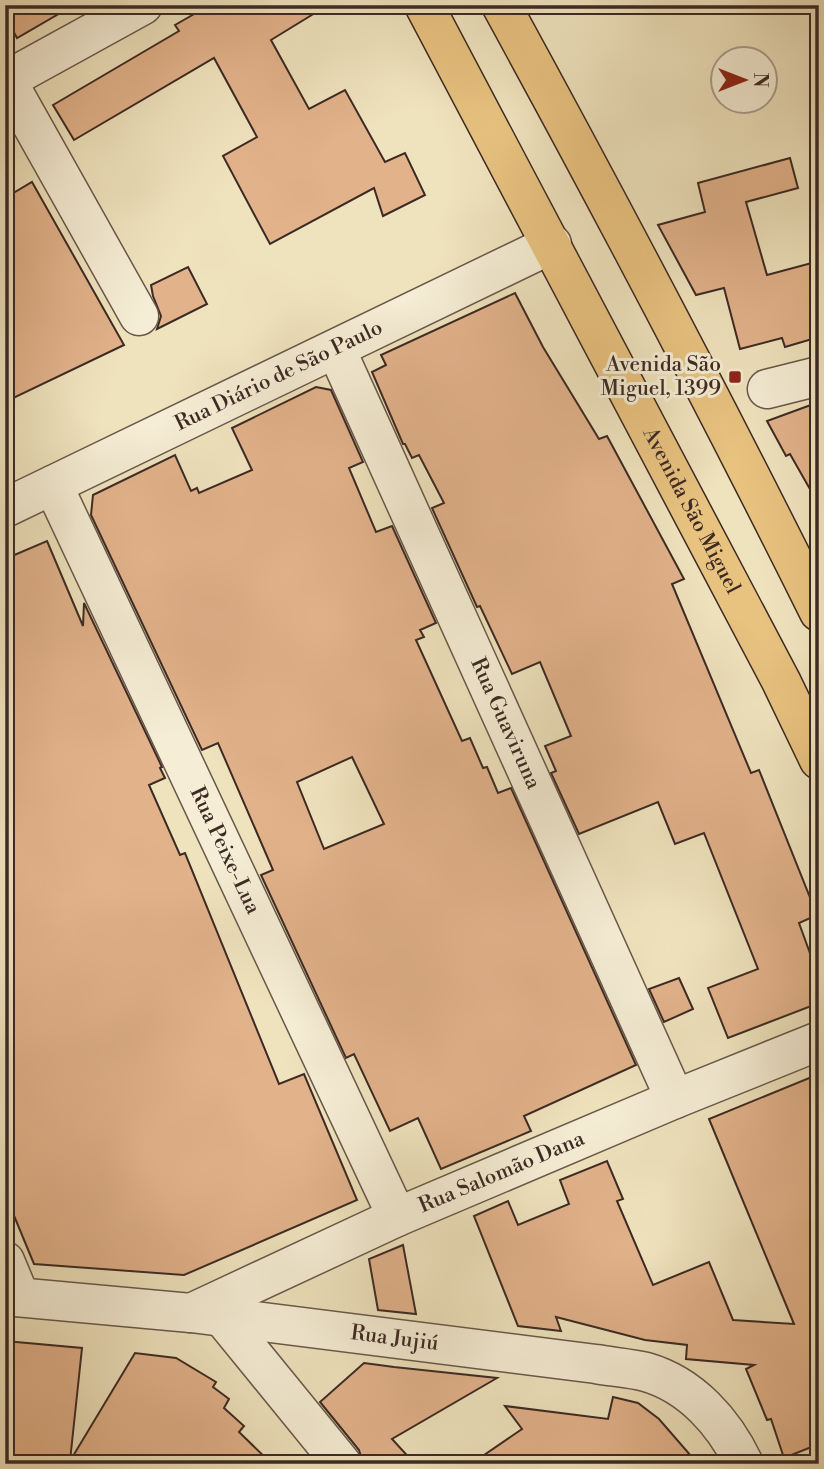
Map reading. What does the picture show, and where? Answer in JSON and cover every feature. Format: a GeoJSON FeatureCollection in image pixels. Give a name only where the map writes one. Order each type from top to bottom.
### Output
{"type":"FeatureCollection","features":[{"type":"Feature","properties":{"kind":"main road","name":"Avenida São Miguel"},"geometry":{"type":"LineString","coordinates":[[424,5],[552,244],[819,760]]}},
{"type":"Feature","properties":{"kind":"main road"},"geometry":{"type":"LineString","coordinates":[[501,5],[613,210],[819,612]]}},
{"type":"Feature","properties":{"kind":"street"},"geometry":{"type":"LineString","coordinates":[[139,316],[6,79],[143,5]]}},
{"type":"Feature","properties":{"kind":"street","name":"Rua Diário de São Paulo"},"geometry":{"type":"LineString","coordinates":[[5,508],[552,244]]}},
{"type":"Feature","properties":{"kind":"street","name":"Rua Guaviruna"},"geometry":{"type":"LineString","coordinates":[[336,349],[675,1099]]}},
{"type":"Feature","properties":{"kind":"street"},"geometry":{"type":"LineString","coordinates":[[767,389],[819,376]]}},
{"type":"Feature","properties":{"kind":"street","name":"Rua Peixe-Lua"},"geometry":{"type":"LineString","coordinates":[[53,485],[397,1217]]}},
{"type":"Feature","properties":{"kind":"street","name":"Rua Salomão Dana"},"geometry":{"type":"LineString","coordinates":[[207,1316],[397,1217],[819,1041]]}},
{"type":"Feature","properties":{"kind":"street"},"geometry":{"type":"LineString","coordinates":[[5,1261],[13,1297]]}},
{"type":"Feature","properties":{"kind":"street","name":"Rua Jujiú"},"geometry":{"type":"LineString","coordinates":[[13,1297],[207,1316],[646,1372],[677,1385],[696,1399],[712,1415],[744,1464]]}},
{"type":"Feature","properties":{"kind":"street"},"geometry":{"type":"LineString","coordinates":[[207,1316],[342,1464]]}},
{"type":"Feature","properties":{"kind":"building"},"geometry":{"type":"Polygon","coordinates":[[[5,5],[74,5],[17,38],[5,16],[5,5]]]}},
{"type":"Feature","properties":{"kind":"building"},"geometry":{"type":"Polygon","coordinates":[[[210,5],[328,5],[271,40],[309,109],[345,90],[385,162],[405,153],[425,195],[383,216],[374,188],[270,244],[223,156],[257,137],[214,58],[74,140],[53,105],[179,31],[175,25],[210,5]]]}},
{"type":"Feature","properties":{"kind":"building"},"geometry":{"type":"Polygon","coordinates":[[[790,158],[798,188],[746,202],[767,275],[819,261],[819,337],[785,347],[782,338],[740,349],[724,288],[696,295],[658,225],[705,212],[698,183],[790,158]]]}},
{"type":"Feature","properties":{"kind":"building"},"geometry":{"type":"Polygon","coordinates":[[[32,182],[124,345],[5,402],[5,198],[32,182]]]}},
{"type":"Feature","properties":{"kind":"building"},"geometry":{"type":"Polygon","coordinates":[[[188,267],[207,304],[157,329],[161,316],[151,285],[188,267]]]}},
{"type":"Feature","properties":{"kind":"building"},"geometry":{"type":"Polygon","coordinates":[[[515,293],[543,347],[599,439],[607,436],[684,579],[672,584],[751,773],[759,770],[817,915],[799,923],[819,978],[819,1003],[728,1038],[708,988],[758,969],[704,833],[675,844],[658,802],[579,834],[551,773],[556,771],[545,746],[571,736],[540,662],[512,674],[480,606],[477,607],[432,508],[444,503],[419,455],[412,458],[403,444],[372,372],[386,365],[381,355],[515,293]]]}},
{"type":"Feature","properties":{"kind":"building"},"geometry":{"type":"Polygon","coordinates":[[[316,387],[331,390],[363,462],[349,468],[376,532],[392,526],[436,623],[420,630],[424,637],[416,640],[462,741],[470,738],[498,793],[511,788],[636,1065],[524,1116],[531,1131],[441,1169],[418,1118],[390,1131],[354,1054],[346,1058],[261,875],[273,870],[218,743],[202,750],[91,515],[93,495],[175,455],[191,491],[197,488],[199,493],[252,470],[232,428],[316,387]],[[352,757],[297,782],[324,849],[384,824],[352,757]]]}},
{"type":"Feature","properties":{"kind":"building"},"geometry":{"type":"Polygon","coordinates":[[[819,402],[819,505],[790,454],[786,456],[767,421],[819,402]]]}},
{"type":"Feature","properties":{"kind":"building"},"geometry":{"type":"Polygon","coordinates":[[[47,541],[83,626],[84,603],[162,767],[160,768],[165,778],[149,785],[180,855],[185,853],[279,1084],[304,1074],[357,1200],[184,1275],[34,1264],[5,1194],[5,559],[47,541]]]}},
{"type":"Feature","properties":{"kind":"building"},"geometry":{"type":"Polygon","coordinates":[[[679,978],[693,1009],[664,1022],[649,989],[679,978]]]}},
{"type":"Feature","properties":{"kind":"building"},"geometry":{"type":"Polygon","coordinates":[[[819,1074],[819,1444],[784,1458],[771,1419],[767,1420],[746,1369],[754,1365],[686,1359],[687,1345],[645,1340],[556,1317],[561,1331],[518,1326],[474,1216],[508,1201],[518,1225],[569,1204],[560,1180],[607,1161],[623,1199],[617,1201],[653,1285],[709,1262],[733,1320],[794,1324],[709,1119],[819,1074]]]}},
{"type":"Feature","properties":{"kind":"building"},"geometry":{"type":"Polygon","coordinates":[[[403,1245],[416,1314],[378,1310],[369,1259],[403,1245]]]}},
{"type":"Feature","properties":{"kind":"building"},"geometry":{"type":"Polygon","coordinates":[[[5,1341],[82,1348],[70,1461],[135,1353],[176,1358],[216,1382],[213,1387],[229,1399],[224,1408],[244,1426],[239,1432],[272,1464],[5,1464],[5,1341]]]}},
{"type":"Feature","properties":{"kind":"building"},"geometry":{"type":"Polygon","coordinates":[[[364,1363],[497,1378],[392,1439],[415,1464],[363,1464],[359,1450],[320,1402],[364,1363]]]}},
{"type":"Feature","properties":{"kind":"building"},"geometry":{"type":"Polygon","coordinates":[[[613,1397],[638,1403],[659,1419],[698,1464],[471,1464],[522,1429],[505,1406],[608,1419],[613,1397]]]}},
{"type":"Feature","properties":{"kind":"place","name":"Avenida São Miguel, 1399"},"geometry":{"type":"Point","coordinates":[735,377]}}]}
